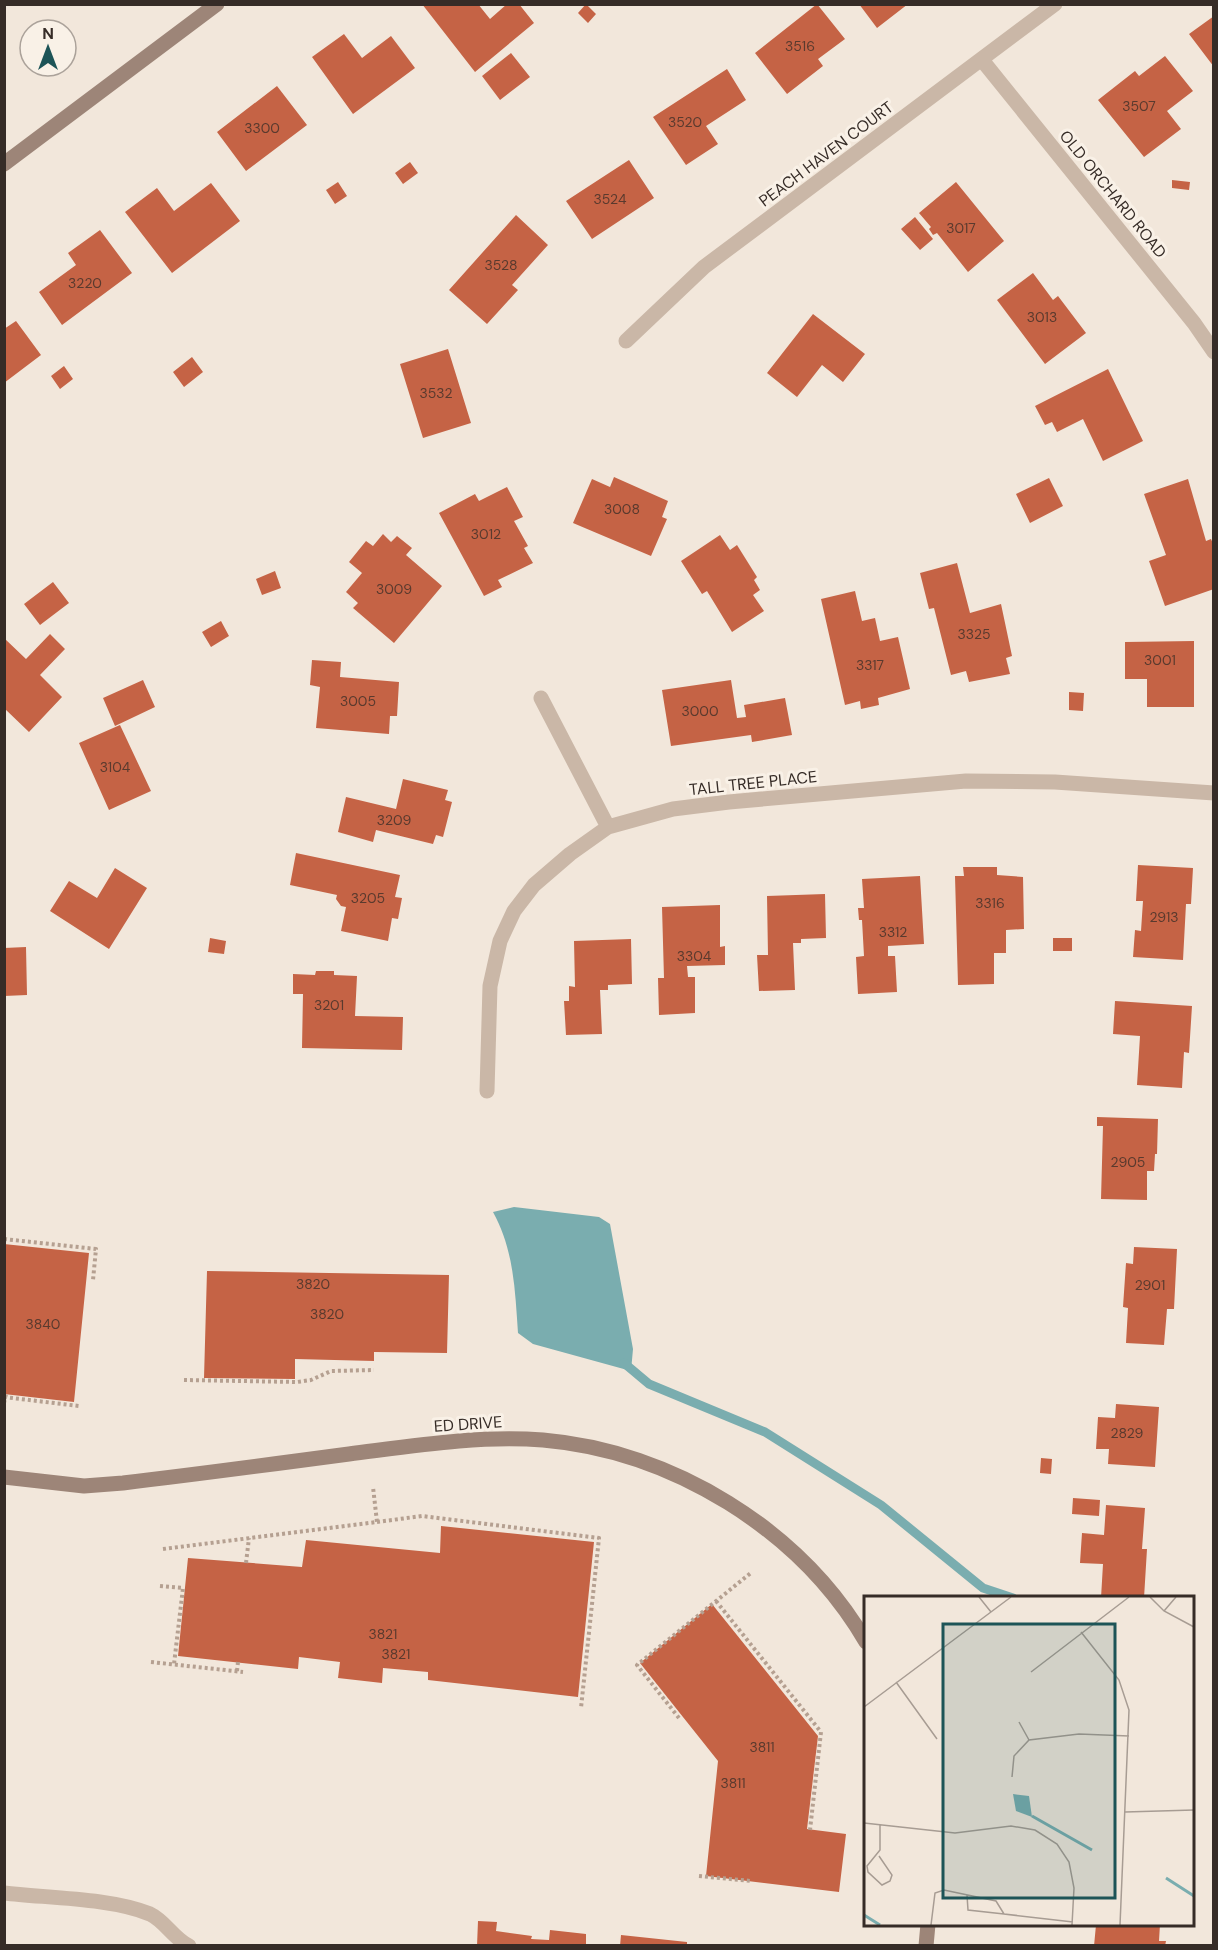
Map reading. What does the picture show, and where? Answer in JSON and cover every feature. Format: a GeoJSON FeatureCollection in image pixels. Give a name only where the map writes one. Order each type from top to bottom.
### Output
{"type":"FeatureCollection","features":[{"type":"Feature","properties":{"kind":"street"},"geometry":{"type":"LineString","coordinates":[[4,164],[217,4]]}},
{"type":"Feature","properties":{"kind":"street","name":"PEACH HAVEN COURT"},"geometry":{"type":"LineString","coordinates":[[626,341],[704,267],[1055,4]]}},
{"type":"Feature","properties":{"kind":"street","name":"OLD ORCHARD ROAD"},"geometry":{"type":"LineString","coordinates":[[982,60],[1194,323],[1214,352]]}},
{"type":"Feature","properties":{"kind":"street"},"geometry":{"type":"LineString","coordinates":[[541,699],[608,827]]}},
{"type":"Feature","properties":{"kind":"street","name":"TALL TREE PLACE"},"geometry":{"type":"LineString","coordinates":[[487,1090],[490,986],[500,941],[514,911],[534,885],[570,854],[608,827],[673,809],[966,781],[1055,782],[1214,793]]}},
{"type":"Feature","properties":{"kind":"street","name":"ED DRIVE"},"geometry":{"type":"LineString","coordinates":[[4,1477],[84,1486],[123,1483],[482,1439],[543,1440],[600,1449],[652,1464],[720,1499],[766,1529],[809,1565],[839,1600],[864,1639]]}},
{"type":"Feature","properties":{"kind":"street"},"geometry":{"type":"LineString","coordinates":[[4,1893],[131,1907],[153,1916],[179,1941],[189,1946]]}},
{"type":"Feature","properties":{"kind":"street"},"geometry":{"type":"LineString","coordinates":[[927,1945],[928,1926]]}},
{"type":"Feature","properties":{"kind":"street"},"geometry":{"type":"LineString","coordinates":[[166,1946],[167,1929]]}},
{"type":"Feature","properties":{"kind":"path"},"geometry":{"type":"LineString","coordinates":[[4,1239],[96,1249],[93,1280]]}},
{"type":"Feature","properties":{"kind":"path"},"geometry":{"type":"LineString","coordinates":[[184,1380],[297,1382],[311,1380],[331,1371],[374,1370]]}},
{"type":"Feature","properties":{"kind":"path"},"geometry":{"type":"LineString","coordinates":[[4,1403],[5,1396],[79,1406]]}},
{"type":"Feature","properties":{"kind":"path"},"geometry":{"type":"LineString","coordinates":[[373,1487],[377,1522]]}},
{"type":"Feature","properties":{"kind":"path"},"geometry":{"type":"LineString","coordinates":[[163,1549],[422,1516],[599,1538],[589,1611],[581,1708]]}},
{"type":"Feature","properties":{"kind":"path"},"geometry":{"type":"LineString","coordinates":[[511,1533],[512,1527]]}},
{"type":"Feature","properties":{"kind":"path"},"geometry":{"type":"LineString","coordinates":[[246,1563],[249,1538]]}},
{"type":"Feature","properties":{"kind":"path"},"geometry":{"type":"LineString","coordinates":[[679,1718],[637,1665],[752,1572]]}},
{"type":"Feature","properties":{"kind":"path"},"geometry":{"type":"LineString","coordinates":[[159,1586],[184,1588],[174,1664]]}},
{"type":"Feature","properties":{"kind":"path"},"geometry":{"type":"LineString","coordinates":[[716,1601],[766,1667],[821,1732],[810,1830]]}},
{"type":"Feature","properties":{"kind":"path"},"geometry":{"type":"LineString","coordinates":[[151,1662],[243,1671]]}},
{"type":"Feature","properties":{"kind":"path"},"geometry":{"type":"LineString","coordinates":[[237,1662],[237,1671]]}},
{"type":"Feature","properties":{"kind":"path"},"geometry":{"type":"LineString","coordinates":[[699,1876],[751,1881]]}},
{"type":"Feature","properties":{"kind":"water"},"geometry":{"type":"Polygon","coordinates":[[[514,1207],[599,1217],[610,1224],[633,1349],[631,1371],[533,1344],[518,1333],[509,1256],[493,1212],[514,1207]]]}},
{"type":"Feature","properties":{"kind":"building"},"geometry":{"type":"Polygon","coordinates":[[[422,4],[478,4],[490,19],[507,4],[519,4],[534,23],[475,72],[422,4]]]}},
{"type":"Feature","properties":{"kind":"building"},"geometry":{"type":"Polygon","coordinates":[[[586,4],[596,14],[588,23],[578,13],[586,4]]]}},
{"type":"Feature","properties":{"kind":"building"},"geometry":{"type":"Polygon","coordinates":[[[817,4],[845,39],[818,59],[823,66],[787,94],[755,53],[817,4]]]}},
{"type":"Feature","properties":{"kind":"building"},"geometry":{"type":"Polygon","coordinates":[[[859,4],[908,4],[877,28],[859,4]]]}},
{"type":"Feature","properties":{"kind":"building"},"geometry":{"type":"Polygon","coordinates":[[[1214,16],[1214,67],[1189,34],[1214,16]]]}},
{"type":"Feature","properties":{"kind":"building"},"geometry":{"type":"Polygon","coordinates":[[[344,34],[362,58],[391,36],[415,68],[353,114],[312,57],[344,34]]]}},
{"type":"Feature","properties":{"kind":"building"},"geometry":{"type":"Polygon","coordinates":[[[511,53],[530,77],[500,100],[482,76],[511,53]]]}},
{"type":"Feature","properties":{"kind":"building"},"geometry":{"type":"Polygon","coordinates":[[[1165,56],[1193,91],[1167,111],[1181,129],[1144,157],[1098,100],[1135,71],[1139,76],[1165,56]]]}},
{"type":"Feature","properties":{"kind":"building"},"geometry":{"type":"Polygon","coordinates":[[[727,69],[746,100],[706,126],[718,144],[686,165],[653,117],[727,69]]]}},
{"type":"Feature","properties":{"kind":"building"},"geometry":{"type":"Polygon","coordinates":[[[277,86],[307,125],[246,171],[217,132],[277,86]]]}},
{"type":"Feature","properties":{"kind":"building"},"geometry":{"type":"Polygon","coordinates":[[[629,160],[654,198],[592,239],[566,201],[629,160]]]}},
{"type":"Feature","properties":{"kind":"building"},"geometry":{"type":"Polygon","coordinates":[[[410,162],[418,173],[403,184],[395,173],[410,162]]]}},
{"type":"Feature","properties":{"kind":"building"},"geometry":{"type":"Polygon","coordinates":[[[1172,180],[1190,182],[1189,190],[1172,188],[1172,180]]]}},
{"type":"Feature","properties":{"kind":"building"},"geometry":{"type":"Polygon","coordinates":[[[338,182],[347,196],[335,204],[326,190],[338,182]]]}},
{"type":"Feature","properties":{"kind":"building"},"geometry":{"type":"Polygon","coordinates":[[[956,182],[1004,241],[968,272],[937,233],[933,235],[929,229],[931,227],[919,213],[956,182]]]}},
{"type":"Feature","properties":{"kind":"building"},"geometry":{"type":"Polygon","coordinates":[[[211,183],[240,221],[172,273],[125,212],[157,188],[174,211],[211,183]]]}},
{"type":"Feature","properties":{"kind":"building"},"geometry":{"type":"Polygon","coordinates":[[[516,215],[548,245],[512,285],[518,290],[487,324],[449,290],[516,215]]]}},
{"type":"Feature","properties":{"kind":"building"},"geometry":{"type":"Polygon","coordinates":[[[915,217],[933,239],[920,250],[901,229],[915,217]]]}},
{"type":"Feature","properties":{"kind":"building"},"geometry":{"type":"Polygon","coordinates":[[[100,230],[132,273],[62,325],[39,292],[76,265],[68,253],[100,230]]]}},
{"type":"Feature","properties":{"kind":"building"},"geometry":{"type":"Polygon","coordinates":[[[1033,273],[1053,300],[1058,296],[1086,333],[1045,364],[997,300],[1033,273]]]}},
{"type":"Feature","properties":{"kind":"building"},"geometry":{"type":"Polygon","coordinates":[[[813,314],[865,354],[843,382],[822,365],[797,397],[767,373],[813,314]]]}},
{"type":"Feature","properties":{"kind":"building"},"geometry":{"type":"Polygon","coordinates":[[[16,321],[41,355],[4,383],[4,329],[16,321]]]}},
{"type":"Feature","properties":{"kind":"building"},"geometry":{"type":"Polygon","coordinates":[[[448,349],[471,423],[423,438],[400,364],[448,349]]]}},
{"type":"Feature","properties":{"kind":"building"},"geometry":{"type":"Polygon","coordinates":[[[192,357],[203,372],[184,387],[173,372],[192,357]]]}},
{"type":"Feature","properties":{"kind":"building"},"geometry":{"type":"Polygon","coordinates":[[[64,366],[73,379],[60,389],[51,376],[64,366]]]}},
{"type":"Feature","properties":{"kind":"building"},"geometry":{"type":"Polygon","coordinates":[[[1108,369],[1143,441],[1103,461],[1083,419],[1057,432],[1052,422],[1045,425],[1035,406],[1108,369]]]}},
{"type":"Feature","properties":{"kind":"building"},"geometry":{"type":"Polygon","coordinates":[[[614,477],[668,501],[662,517],[667,519],[651,556],[573,523],[592,479],[610,487],[614,477]]]}},
{"type":"Feature","properties":{"kind":"building"},"geometry":{"type":"Polygon","coordinates":[[[1049,478],[1063,506],[1030,523],[1016,494],[1049,478]]]}},
{"type":"Feature","properties":{"kind":"building"},"geometry":{"type":"Polygon","coordinates":[[[1188,479],[1206,541],[1211,539],[1214,546],[1214,589],[1165,606],[1149,561],[1166,555],[1144,494],[1188,479]]]}},
{"type":"Feature","properties":{"kind":"building"},"geometry":{"type":"Polygon","coordinates":[[[507,487],[523,517],[514,521],[528,546],[524,548],[533,563],[498,580],[502,587],[484,596],[439,513],[475,494],[479,501],[507,487]]]}},
{"type":"Feature","properties":{"kind":"building"},"geometry":{"type":"Polygon","coordinates":[[[383,534],[391,542],[397,536],[412,548],[406,555],[442,586],[394,643],[353,608],[358,603],[346,592],[362,573],[349,562],[366,541],[373,546],[383,534]]]}},
{"type":"Feature","properties":{"kind":"building"},"geometry":{"type":"Polygon","coordinates":[[[720,535],[730,550],[737,545],[757,577],[754,580],[760,590],[753,595],[764,611],[732,632],[707,591],[702,594],[681,561],[720,535]]]}},
{"type":"Feature","properties":{"kind":"building"},"geometry":{"type":"Polygon","coordinates":[[[957,563],[970,613],[1001,604],[1012,656],[1006,658],[1010,674],[969,682],[966,671],[951,675],[934,608],[929,609],[920,573],[957,563]]]}},
{"type":"Feature","properties":{"kind":"building"},"geometry":{"type":"Polygon","coordinates":[[[275,571],[281,588],[262,595],[256,579],[275,571]]]}},
{"type":"Feature","properties":{"kind":"building"},"geometry":{"type":"Polygon","coordinates":[[[53,582],[69,603],[40,625],[24,604],[53,582]]]}},
{"type":"Feature","properties":{"kind":"building"},"geometry":{"type":"Polygon","coordinates":[[[855,591],[862,621],[875,618],[880,641],[898,637],[910,689],[878,698],[879,705],[861,709],[860,701],[845,705],[821,599],[855,591]]]}},
{"type":"Feature","properties":{"kind":"building"},"geometry":{"type":"Polygon","coordinates":[[[221,621],[229,636],[211,647],[202,632],[221,621]]]}},
{"type":"Feature","properties":{"kind":"building"},"geometry":{"type":"Polygon","coordinates":[[[50,634],[65,649],[40,675],[62,697],[29,732],[4,708],[4,638],[26,659],[50,634]]]}},
{"type":"Feature","properties":{"kind":"building"},"geometry":{"type":"Polygon","coordinates":[[[1194,641],[1194,707],[1147,707],[1147,679],[1125,679],[1125,642],[1194,641]]]}},
{"type":"Feature","properties":{"kind":"building"},"geometry":{"type":"Polygon","coordinates":[[[312,660],[341,662],[340,677],[399,682],[397,716],[390,716],[389,734],[316,728],[320,687],[310,685],[312,660]]]}},
{"type":"Feature","properties":{"kind":"building"},"geometry":{"type":"Polygon","coordinates":[[[143,680],[155,707],[115,726],[103,698],[143,680]]]}},
{"type":"Feature","properties":{"kind":"building"},"geometry":{"type":"Polygon","coordinates":[[[731,680],[737,718],[746,717],[744,705],[785,698],[792,735],[752,742],[751,735],[671,746],[662,690],[731,680]]]}},
{"type":"Feature","properties":{"kind":"building"},"geometry":{"type":"Polygon","coordinates":[[[1069,692],[1084,693],[1083,711],[1069,710],[1069,692]]]}},
{"type":"Feature","properties":{"kind":"building"},"geometry":{"type":"Polygon","coordinates":[[[120,725],[151,791],[109,810],[79,743],[120,725]]]}},
{"type":"Feature","properties":{"kind":"building"},"geometry":{"type":"Polygon","coordinates":[[[403,779],[448,790],[445,800],[452,802],[443,837],[436,835],[433,844],[376,830],[373,842],[338,832],[346,797],[396,809],[403,779]]]}},
{"type":"Feature","properties":{"kind":"building"},"geometry":{"type":"Polygon","coordinates":[[[296,853],[400,875],[395,897],[402,898],[398,919],[392,918],[388,941],[341,931],[346,907],[341,906],[336,899],[337,895],[290,885],[296,853]]]}},
{"type":"Feature","properties":{"kind":"building"},"geometry":{"type":"Polygon","coordinates":[[[1138,865],[1193,868],[1191,904],[1186,904],[1183,960],[1133,957],[1135,930],[1141,931],[1143,901],[1136,901],[1138,865]]]}},
{"type":"Feature","properties":{"kind":"building"},"geometry":{"type":"Polygon","coordinates":[[[963,867],[997,867],[997,875],[1023,877],[1024,929],[1006,930],[1006,953],[994,953],[994,984],[958,985],[955,876],[964,876],[963,867]]]}},
{"type":"Feature","properties":{"kind":"building"},"geometry":{"type":"Polygon","coordinates":[[[115,868],[147,888],[109,949],[50,911],[69,881],[97,898],[115,868]]]}},
{"type":"Feature","properties":{"kind":"building"},"geometry":{"type":"Polygon","coordinates":[[[920,876],[924,944],[888,946],[888,956],[895,956],[897,992],[858,994],[856,957],[864,956],[862,920],[859,920],[858,908],[864,908],[862,879],[920,876]]]}},
{"type":"Feature","properties":{"kind":"building"},"geometry":{"type":"Polygon","coordinates":[[[825,894],[826,938],[801,939],[801,943],[793,943],[795,990],[759,991],[757,955],[768,955],[767,896],[825,894]]]}},
{"type":"Feature","properties":{"kind":"building"},"geometry":{"type":"Polygon","coordinates":[[[720,905],[720,947],[725,946],[725,965],[687,966],[688,977],[695,977],[695,1013],[659,1015],[658,978],[664,978],[662,907],[720,905]]]}},
{"type":"Feature","properties":{"kind":"building"},"geometry":{"type":"Polygon","coordinates":[[[210,938],[226,941],[224,954],[208,952],[210,938]]]}},
{"type":"Feature","properties":{"kind":"building"},"geometry":{"type":"Polygon","coordinates":[[[1053,938],[1072,938],[1072,951],[1053,951],[1053,938]]]}},
{"type":"Feature","properties":{"kind":"building"},"geometry":{"type":"Polygon","coordinates":[[[631,939],[632,984],[608,985],[608,990],[600,990],[602,1034],[566,1035],[564,1001],[569,1001],[569,986],[575,987],[574,941],[631,939]]]}},
{"type":"Feature","properties":{"kind":"building"},"geometry":{"type":"Polygon","coordinates":[[[26,947],[27,995],[4,996],[4,948],[26,947]]]}},
{"type":"Feature","properties":{"kind":"building"},"geometry":{"type":"Polygon","coordinates":[[[316,971],[334,971],[334,975],[357,976],[355,1016],[403,1017],[402,1050],[302,1048],[303,994],[293,994],[293,974],[315,975],[316,971]]]}},
{"type":"Feature","properties":{"kind":"building"},"geometry":{"type":"Polygon","coordinates":[[[1115,1001],[1192,1006],[1189,1053],[1184,1052],[1182,1088],[1137,1085],[1140,1036],[1113,1034],[1115,1001]]]}},
{"type":"Feature","properties":{"kind":"building"},"geometry":{"type":"Polygon","coordinates":[[[1097,1117],[1158,1119],[1154,1171],[1147,1171],[1147,1200],[1101,1199],[1103,1126],[1097,1126],[1097,1117]]]}},
{"type":"Feature","properties":{"kind":"building"},"geometry":{"type":"Polygon","coordinates":[[[4,1244],[89,1253],[74,1402],[4,1394],[4,1244]]]}},
{"type":"Feature","properties":{"kind":"building"},"geometry":{"type":"Polygon","coordinates":[[[1134,1247],[1177,1249],[1174,1309],[1167,1309],[1164,1345],[1126,1343],[1128,1308],[1123,1307],[1126,1263],[1133,1264],[1134,1247]]]}},
{"type":"Feature","properties":{"kind":"building"},"geometry":{"type":"Polygon","coordinates":[[[207,1271],[449,1275],[447,1353],[374,1352],[374,1361],[295,1359],[295,1379],[204,1378],[207,1271]]]}},
{"type":"Feature","properties":{"kind":"building"},"geometry":{"type":"Polygon","coordinates":[[[1116,1404],[1159,1407],[1155,1467],[1108,1464],[1109,1449],[1096,1449],[1098,1417],[1115,1418],[1116,1404]]]}},
{"type":"Feature","properties":{"kind":"building"},"geometry":{"type":"Polygon","coordinates":[[[1041,1458],[1052,1459],[1051,1474],[1040,1473],[1041,1458]]]}},
{"type":"Feature","properties":{"kind":"building"},"geometry":{"type":"Polygon","coordinates":[[[1073,1498],[1100,1500],[1099,1516],[1072,1514],[1073,1498]]]}},
{"type":"Feature","properties":{"kind":"building"},"geometry":{"type":"Polygon","coordinates":[[[1106,1505],[1145,1508],[1142,1549],[1147,1549],[1144,1596],[1101,1596],[1103,1564],[1080,1563],[1082,1533],[1104,1535],[1106,1505]]]}},
{"type":"Feature","properties":{"kind":"building"},"geometry":{"type":"Polygon","coordinates":[[[441,1526],[594,1542],[578,1697],[428,1680],[428,1672],[383,1668],[382,1683],[338,1678],[340,1662],[299,1657],[298,1669],[178,1656],[188,1558],[302,1567],[306,1540],[440,1553],[441,1526]]]}},
{"type":"Feature","properties":{"kind":"building"},"geometry":{"type":"Polygon","coordinates":[[[712,1604],[818,1736],[807,1829],[846,1834],[839,1892],[706,1876],[718,1761],[640,1663],[712,1604]]]}},
{"type":"Feature","properties":{"kind":"building"},"geometry":{"type":"Polygon","coordinates":[[[478,1921],[497,1922],[496,1931],[532,1936],[531,1939],[549,1940],[550,1930],[586,1934],[586,1946],[477,1946],[478,1921]]]}},
{"type":"Feature","properties":{"kind":"building"},"geometry":{"type":"Polygon","coordinates":[[[1096,1926],[1160,1926],[1159,1941],[1166,1941],[1165,1946],[1094,1946],[1096,1926]]]}},
{"type":"Feature","properties":{"kind":"building"},"geometry":{"type":"Polygon","coordinates":[[[621,1935],[687,1942],[687,1946],[620,1946],[621,1935]]]}},
{"type":"Feature","properties":{"kind":"waterway"},"geometry":{"type":"LineString","coordinates":[[624,1363],[649,1384],[765,1432],[881,1505],[983,1588],[1007,1596]]}}]}
